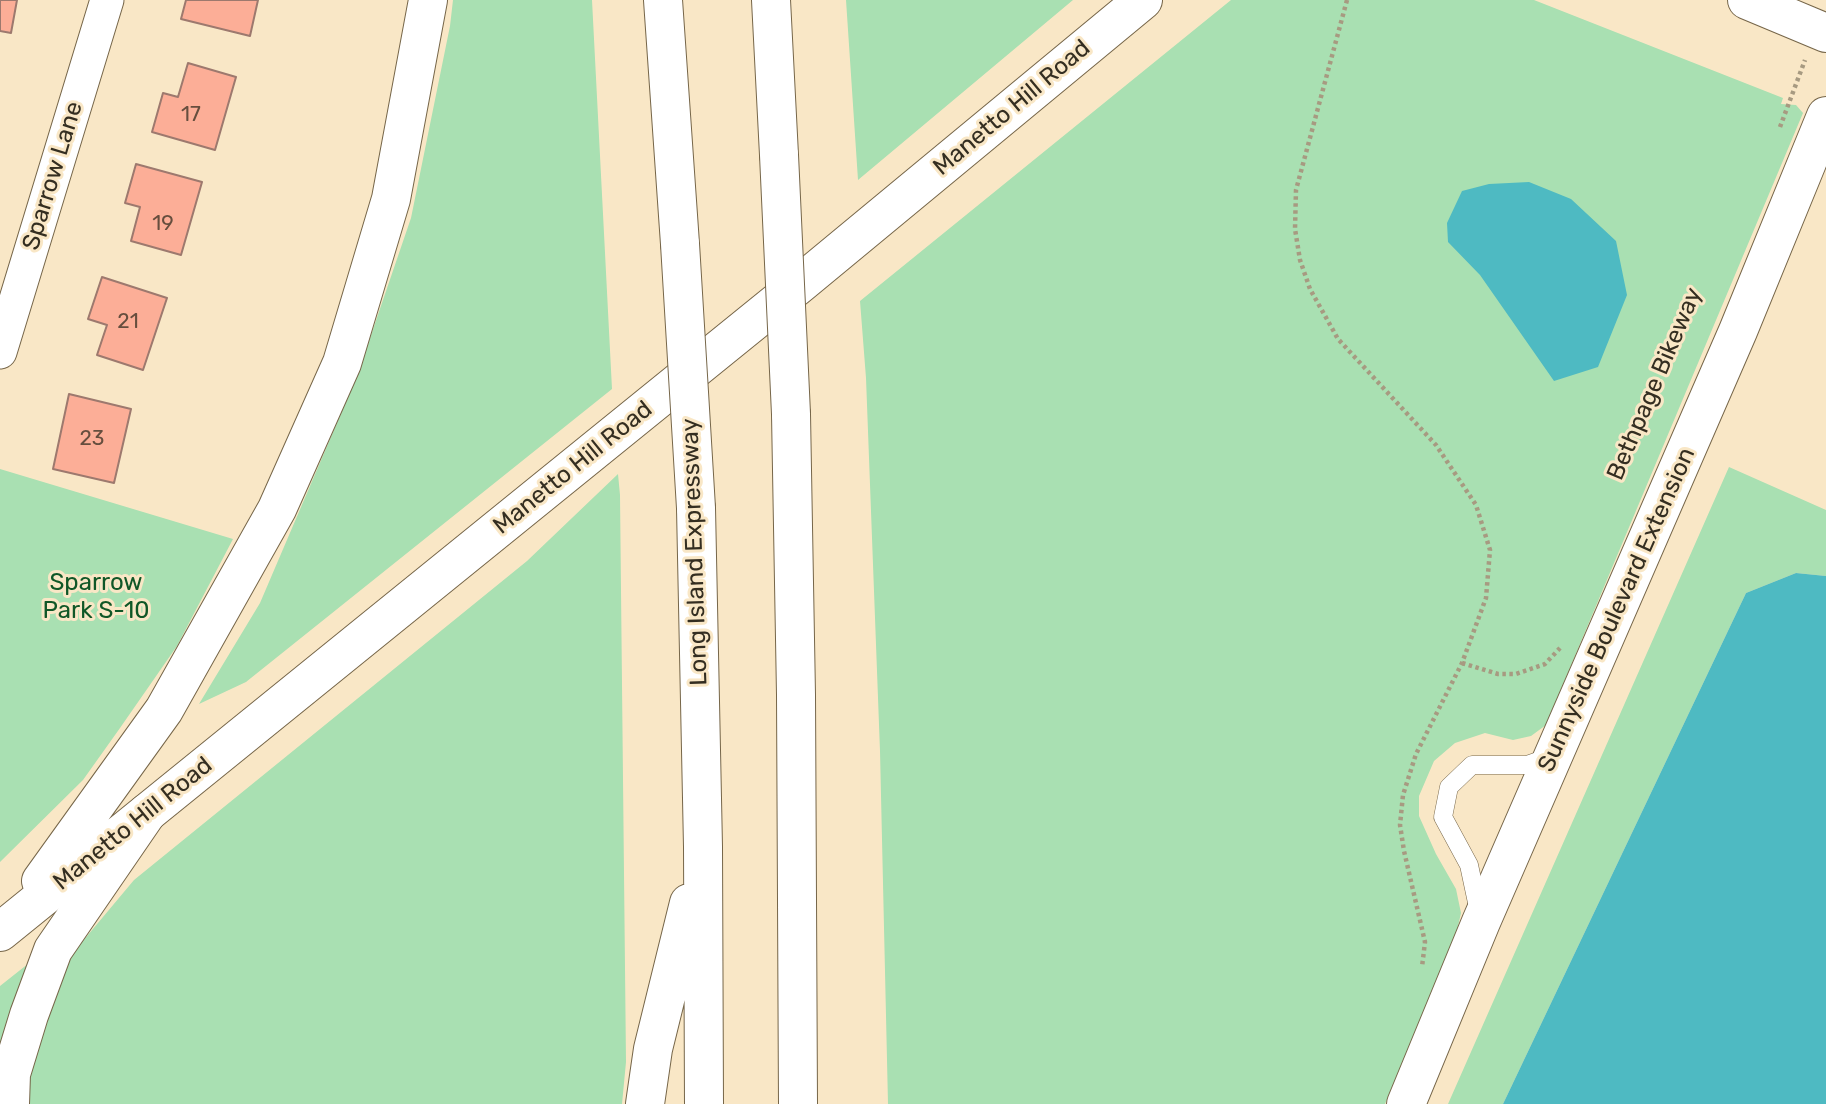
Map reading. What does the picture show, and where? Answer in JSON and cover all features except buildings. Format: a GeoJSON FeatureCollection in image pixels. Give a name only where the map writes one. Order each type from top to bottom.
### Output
{"type":"FeatureCollection","features":[{"type":"Feature","properties":{"kind":"main road"},"geometry":{"type":"LineString","coordinates":[[6,927],[164,710],[277,509],[342,363],[391,199],[428,0]]}},
{"type":"Feature","properties":{"kind":"main road","name":"Long Island Expressway"},"geometry":{"type":"LineString","coordinates":[[663,0],[695,508],[703,847],[704,1104]]}},
{"type":"Feature","properties":{"kind":"main road"},"geometry":{"type":"LineString","coordinates":[[771,0],[791,414],[797,709],[798,1104]]}},
{"type":"Feature","properties":{"kind":"main road","name":"Manetto Hill Road"},"geometry":{"type":"LineString","coordinates":[[6,927],[801,283],[1143,0]]}},
{"type":"Feature","properties":{"kind":"main road"},"geometry":{"type":"LineString","coordinates":[[1746,0],[1821,31]]}},
{"type":"Feature","properties":{"kind":"main road","name":"Sunnyside Boulevard Extension"},"geometry":{"type":"LineString","coordinates":[[1406,1104],[1481,922],[1738,331],[1826,116]]}},
{"type":"Feature","properties":{"kind":"main road"},"geometry":{"type":"LineString","coordinates":[[10,1104],[11,1074],[53,950],[147,813]]}},
{"type":"Feature","properties":{"kind":"main road"},"geometry":{"type":"LineString","coordinates":[[645,1104],[653,1049],[703,847]]}},
{"type":"Feature","properties":{"kind":"street","name":"Sparrow Lane"},"geometry":{"type":"LineString","coordinates":[[0,352],[107,0]]}},
{"type":"Feature","properties":{"kind":"lane"},"geometry":{"type":"LineString","coordinates":[[1481,922],[1469,864],[1443,817],[1448,787],[1472,765],[1527,765],[1553,755]]}},
{"type":"Feature","properties":{"kind":"path"},"geometry":{"type":"LineString","coordinates":[[1347,0],[1296,190],[1295,229],[1300,260],[1310,289],[1338,339],[1436,445],[1476,505],[1490,550],[1486,598],[1462,663],[1416,754],[1403,795],[1401,825],[1404,851],[1425,942],[1421,975]]}},
{"type":"Feature","properties":{"kind":"path"},"geometry":{"type":"LineString","coordinates":[[1779,129],[1821,31]]}},
{"type":"Feature","properties":{"kind":"path"},"geometry":{"type":"LineString","coordinates":[[1462,663],[1498,674],[1516,674],[1545,664],[1563,645]]}},
{"type":"Feature","properties":{"kind":"green space"},"geometry":{"type":"Polygon","coordinates":[[[453,0],[592,0],[612,389],[246,682],[199,704],[260,603],[357,376],[411,218],[453,0]]]}},
{"type":"Feature","properties":{"kind":"green space"},"geometry":{"type":"Polygon","coordinates":[[[846,0],[1073,0],[858,180],[846,0]]]}},
{"type":"Feature","properties":{"kind":"green space"},"geometry":{"type":"Polygon","coordinates":[[[1231,0],[1534,0],[1783,98],[1781,104],[1796,105],[1803,113],[1546,725],[1531,736],[1513,740],[1485,733],[1455,743],[1434,761],[1419,796],[1419,816],[1456,889],[1461,913],[1456,935],[1385,1104],[888,1104],[880,751],[866,378],[860,301],[1231,0]]]}},
{"type":"Feature","properties":{"kind":"green space"},"geometry":{"type":"Polygon","coordinates":[[[1729,467],[1826,510],[1826,576],[1796,573],[1746,593],[1503,1104],[1448,1104],[1729,467]]]}},
{"type":"Feature","properties":{"kind":"green space","name":"Sparrow Park S-10"},"geometry":{"type":"Polygon","coordinates":[[[0,469],[233,539],[177,646],[83,780],[0,862],[0,469]]]}},
{"type":"Feature","properties":{"kind":"green space"},"geometry":{"type":"Polygon","coordinates":[[[618,474],[626,1062],[622,1104],[27,1104],[26,1091],[56,973],[134,880],[527,561],[618,474]]]}},
{"type":"Feature","properties":{"kind":"green space"},"geometry":{"type":"Polygon","coordinates":[[[48,948],[0,1073],[0,986],[48,948]]]}},
{"type":"Feature","properties":{"kind":"water"},"geometry":{"type":"Polygon","coordinates":[[[1529,182],[1571,199],[1616,241],[1627,295],[1598,367],[1554,381],[1480,275],[1448,242],[1447,223],[1462,191],[1489,184],[1529,182]]]}},
{"type":"Feature","properties":{"kind":"water"},"geometry":{"type":"Polygon","coordinates":[[[1796,573],[1826,576],[1826,1104],[1503,1104],[1746,593],[1796,573]]]}}]}
